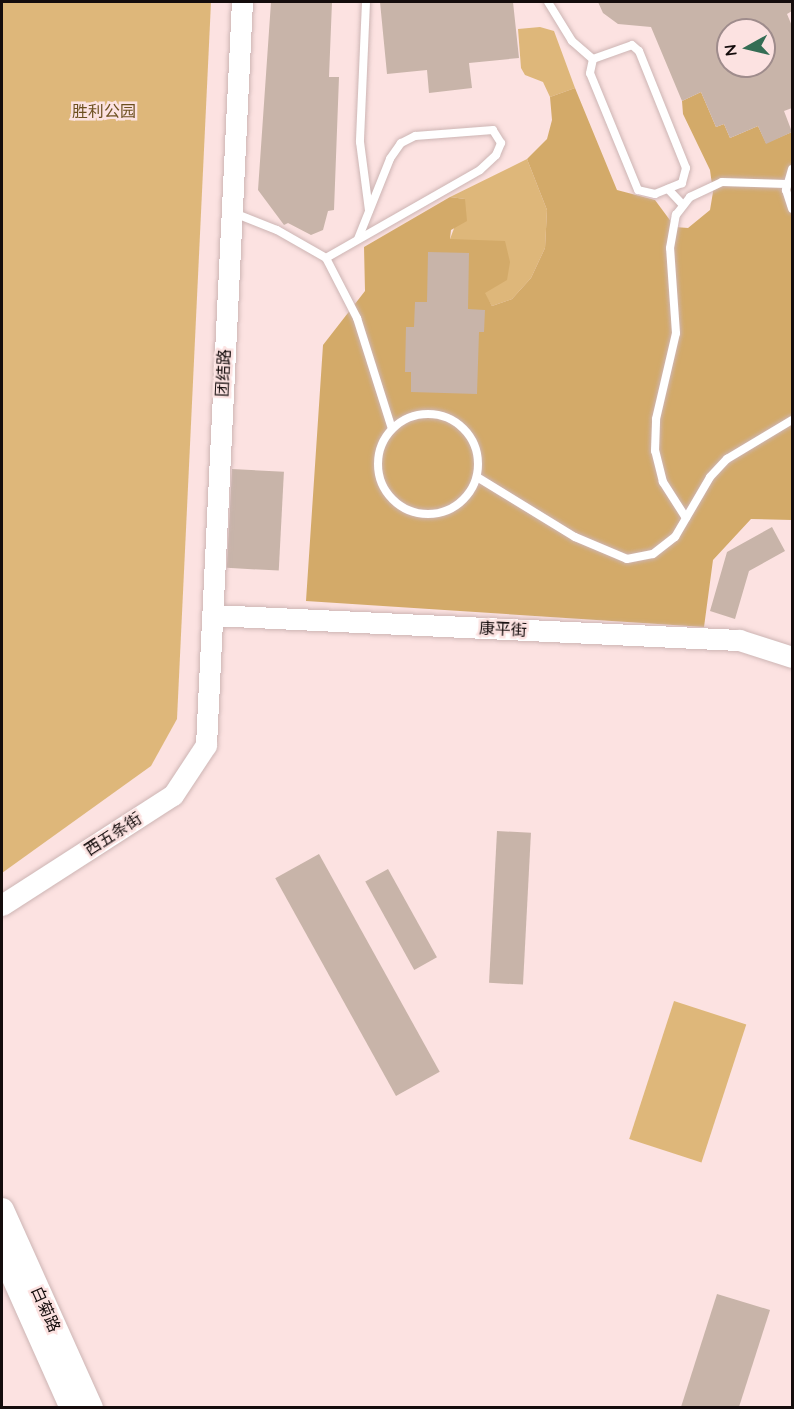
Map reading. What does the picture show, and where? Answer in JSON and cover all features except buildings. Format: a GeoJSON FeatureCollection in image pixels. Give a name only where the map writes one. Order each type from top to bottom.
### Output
{"type":"FeatureCollection","features":[{"type":"Feature","properties":{"kind":"main road","name":"白菊路"},"geometry":{"type":"LineString","coordinates":[[2,1210],[91,1407]]}},
{"type":"Feature","properties":{"kind":"main road","name":"白菊路"},"geometry":{"type":"LineString","coordinates":[[2,1251],[72,1407]]}},
{"type":"Feature","properties":{"kind":"street","name":"团结路"},"geometry":{"type":"LineString","coordinates":[[206,745],[242,2]]}},
{"type":"Feature","properties":{"kind":"street","name":"康平街"},"geometry":{"type":"LineString","coordinates":[[212,615],[739,640],[792,657]]}},
{"type":"Feature","properties":{"kind":"street","name":"西五条街"},"geometry":{"type":"LineString","coordinates":[[2,905],[173,795],[206,745]]}},
{"type":"Feature","properties":{"kind":"lane"},"geometry":{"type":"LineString","coordinates":[[366,2],[360,142],[369,210]]}},
{"type":"Feature","properties":{"kind":"lane"},"geometry":{"type":"LineString","coordinates":[[548,2],[572,41],[593,59]]}},
{"type":"Feature","properties":{"kind":"lane"},"geometry":{"type":"LineString","coordinates":[[632,45],[639,51],[686,168],[682,183],[655,194],[638,190],[590,73],[593,59],[623,46],[632,45]]}},
{"type":"Feature","properties":{"kind":"lane"},"geometry":{"type":"LineString","coordinates":[[326,258],[480,170],[496,155],[501,143],[493,130],[415,136],[400,143],[390,159],[358,239]]}},
{"type":"Feature","properties":{"kind":"lane"},"geometry":{"type":"LineString","coordinates":[[792,169],[786,184],[792,209]]}},
{"type":"Feature","properties":{"kind":"lane"},"geometry":{"type":"LineString","coordinates":[[686,518],[663,482],[655,451],[656,419],[676,333],[670,248],[676,214],[690,197],[722,182],[786,184]]}},
{"type":"Feature","properties":{"kind":"lane"},"geometry":{"type":"LineString","coordinates":[[668,189],[683,205]]}},
{"type":"Feature","properties":{"kind":"lane"},"geometry":{"type":"LineString","coordinates":[[231,212],[277,230],[326,258],[357,318],[392,429]]}},
{"type":"Feature","properties":{"kind":"lane"},"geometry":{"type":"LineString","coordinates":[[424,414],[442,416],[459,424],[477,453],[477,477],[466,498],[452,509],[436,514],[410,512],[390,497],[380,477],[378,459],[392,429],[407,419],[424,414]]}},
{"type":"Feature","properties":{"kind":"lane"},"geometry":{"type":"LineString","coordinates":[[477,477],[575,537],[627,559],[653,554],[675,537],[710,477],[727,459],[792,420]]}},
{"type":"Feature","properties":{"kind":"green space","name":"胜利公园"},"geometry":{"type":"Polygon","coordinates":[[[2,2],[211,2],[177,719],[151,766],[2,873],[2,2]]]}},
{"type":"Feature","properties":{"kind":"green space"},"geometry":{"type":"Polygon","coordinates":[[[540,27],[554,31],[575,88],[550,97],[543,82],[525,75],[521,68],[518,29],[540,27]]]}},
{"type":"Feature","properties":{"kind":"green space"},"geometry":{"type":"Polygon","coordinates":[[[527,159],[547,210],[545,248],[531,278],[512,299],[492,306],[450,239],[465,199],[450,197],[527,159]]]}},
{"type":"Feature","properties":{"kind":"green space"},"geometry":{"type":"Polygon","coordinates":[[[674,1001],[746,1024],[701,1162],[629,1139],[674,1001]]]}},
{"type":"Feature","properties":{"kind":"shaded area"},"geometry":{"type":"Polygon","coordinates":[[[575,88],[617,190],[655,200],[675,227],[688,228],[710,210],[713,192],[710,170],[683,114],[682,101],[701,92],[716,127],[724,124],[730,138],[758,126],[766,143],[792,132],[792,520],[751,519],[713,560],[704,627],[306,601],[323,345],[365,291],[364,247],[450,197],[465,199],[467,221],[451,230],[450,239],[505,241],[510,262],[507,280],[485,293],[492,306],[512,299],[531,278],[545,248],[547,210],[527,159],[547,139],[552,120],[550,97],[575,88]]]}}]}
